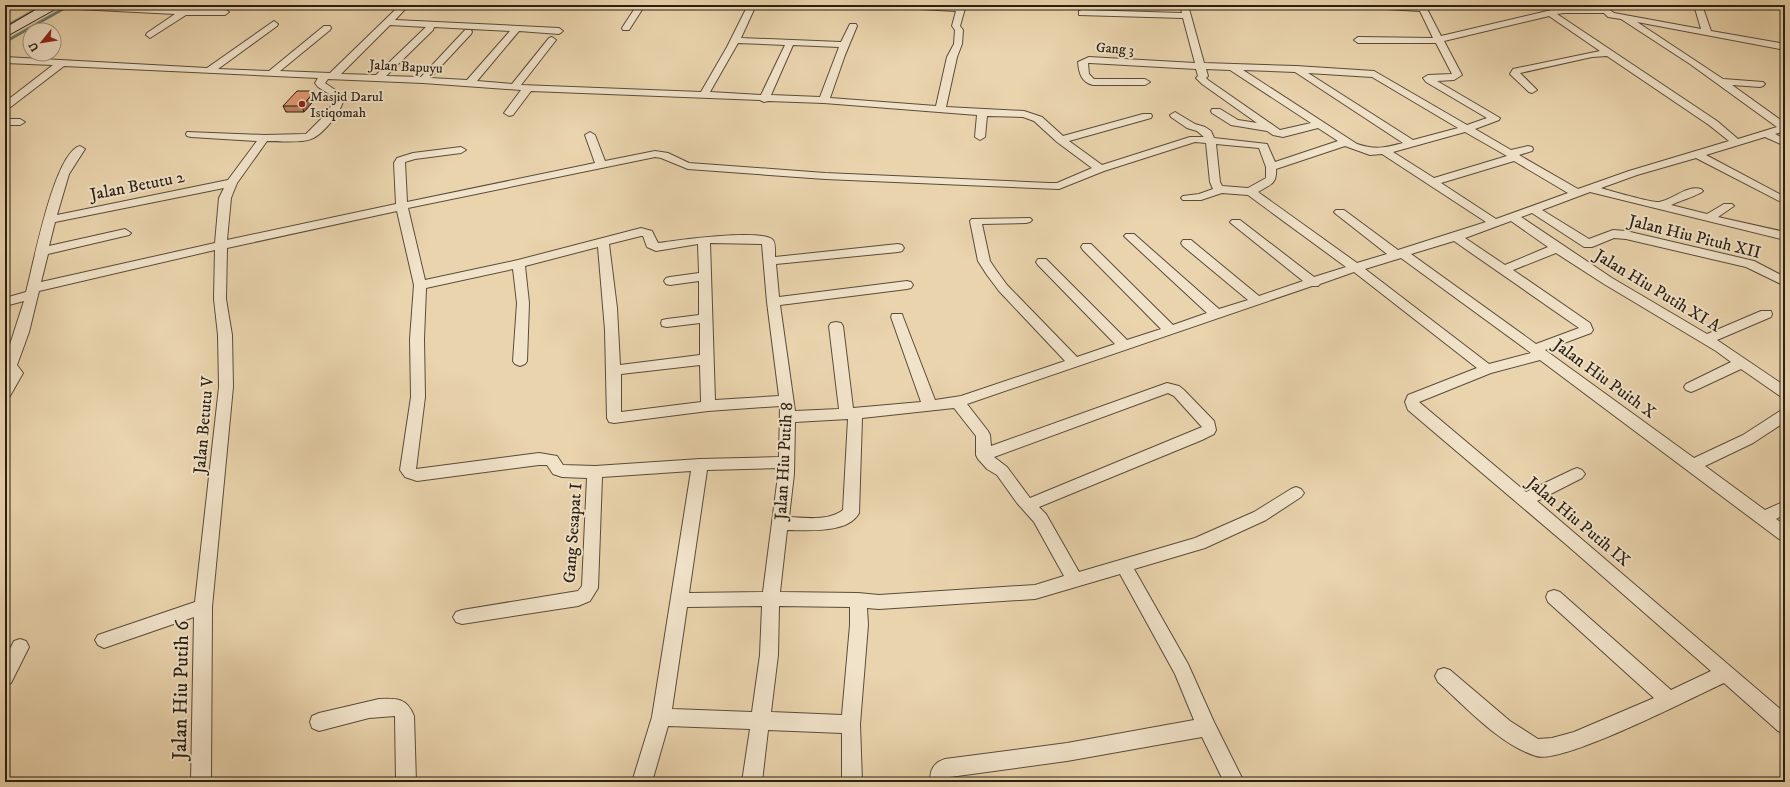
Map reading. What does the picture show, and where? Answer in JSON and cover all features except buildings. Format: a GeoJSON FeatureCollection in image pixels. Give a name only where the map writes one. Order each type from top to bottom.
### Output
{"type":"FeatureCollection","features":[{"type":"Feature","properties":{"kind":"main road"},"geometry":{"type":"LineString","coordinates":[[5,33],[53,5]]}},
{"type":"Feature","properties":{"kind":"street"},"geometry":{"type":"LineString","coordinates":[[58,5],[184,12],[225,12]]}},
{"type":"Feature","properties":{"kind":"street"},"geometry":{"type":"LineString","coordinates":[[358,5],[404,6]]}},
{"type":"Feature","properties":{"kind":"street"},"geometry":{"type":"LineString","coordinates":[[626,28],[641,5]]}},
{"type":"Feature","properties":{"kind":"street"},"geometry":{"type":"LineString","coordinates":[[704,96],[735,40],[752,5]]}},
{"type":"Feature","properties":{"kind":"street"},"geometry":{"type":"LineString","coordinates":[[901,5],[962,7],[956,26],[959,30],[958,44],[952,57],[940,110]]}},
{"type":"Feature","properties":{"kind":"street"},"geometry":{"type":"LineString","coordinates":[[1184,5],[1188,16],[1188,25],[1203,76],[1201,78],[1205,82],[1277,133],[1282,134],[1320,124]]}},
{"type":"Feature","properties":{"kind":"street"},"geometry":{"type":"LineString","coordinates":[[1232,67],[1346,142],[1362,150],[1370,152],[1384,151],[1412,144],[1468,128],[1495,118],[1428,80],[1428,78],[1454,77],[1457,75],[1440,39],[1421,8],[1369,5]]}},
{"type":"Feature","properties":{"kind":"street"},"geometry":{"type":"LineString","coordinates":[[1597,5],[1603,7],[1611,15],[1624,18],[1785,47]]}},
{"type":"Feature","properties":{"kind":"street"},"geometry":{"type":"LineString","coordinates":[[1698,5],[1707,33]]}},
{"type":"Feature","properties":{"kind":"street"},"geometry":{"type":"LineString","coordinates":[[191,134],[264,138],[306,137],[313,134],[335,109],[340,100],[339,96],[320,85],[320,83],[389,22],[404,6]]}},
{"type":"Feature","properties":{"kind":"street"},"geometry":{"type":"LineString","coordinates":[[1358,40],[1418,41],[1440,39],[1550,13],[1574,9],[1606,11]]}},
{"type":"Feature","properties":{"kind":"street"},"geometry":{"type":"LineString","coordinates":[[150,35],[184,12]]}},
{"type":"Feature","properties":{"kind":"street"},"geometry":{"type":"LineString","coordinates":[[1082,12],[1188,16]]}},
{"type":"Feature","properties":{"kind":"street"},"geometry":{"type":"LineString","coordinates":[[1550,13],[1713,123],[1737,143]]}},
{"type":"Feature","properties":{"kind":"street"},"geometry":{"type":"LineString","coordinates":[[1624,18],[1722,82],[1785,128]]}},
{"type":"Feature","properties":{"kind":"street"},"geometry":{"type":"LineString","coordinates":[[389,22],[559,31]]}},
{"type":"Feature","properties":{"kind":"street"},"geometry":{"type":"LineString","coordinates":[[209,72],[274,24]]}},
{"type":"Feature","properties":{"kind":"street"},"geometry":{"type":"LineString","coordinates":[[824,100],[853,26]]}},
{"type":"Feature","properties":{"kind":"street"},"geometry":{"type":"LineString","coordinates":[[271,74],[327,28]]}},
{"type":"Feature","properties":{"kind":"street"},"geometry":{"type":"LineString","coordinates":[[378,78],[430,28]]}},
{"type":"Feature","properties":{"kind":"street"},"geometry":{"type":"LineString","coordinates":[[470,83],[516,29]]}},
{"type":"Feature","properties":{"kind":"street"},"geometry":{"type":"LineString","coordinates":[[423,80],[468,32]]}},
{"type":"Feature","properties":{"kind":"street"},"geometry":{"type":"LineString","coordinates":[[515,86],[552,40]]}},
{"type":"Feature","properties":{"kind":"street"},"geometry":{"type":"LineString","coordinates":[[735,40],[845,45]]}},
{"type":"Feature","properties":{"kind":"street"},"geometry":{"type":"LineString","coordinates":[[764,99],[790,43]]}},
{"type":"Feature","properties":{"kind":"street"},"geometry":{"type":"LineString","coordinates":[[1532,90],[1515,74],[1516,71],[1592,54],[1610,53]]}},
{"type":"Feature","properties":{"kind":"street","name":"Jalan Bapuyu"},"geometry":{"type":"LineString","coordinates":[[5,60],[63,62],[209,72],[423,80],[528,88],[764,99],[824,100],[982,113],[1024,114],[1035,116],[1060,140],[1100,169]]}},
{"type":"Feature","properties":{"kind":"street","name":"Gang 3"},"geometry":{"type":"LineString","coordinates":[[1145,82],[1092,82],[1085,77],[1083,62],[1089,60],[1200,66]]}},
{"type":"Feature","properties":{"kind":"street"},"geometry":{"type":"LineString","coordinates":[[5,107],[63,62]]}},
{"type":"Feature","properties":{"kind":"street"},"geometry":{"type":"LineString","coordinates":[[1200,66],[1296,69],[1374,74],[1468,128],[1513,156],[1584,192],[1660,206],[1785,236]]}},
{"type":"Feature","properties":{"kind":"street"},"geometry":{"type":"LineString","coordinates":[[1296,69],[1412,144]]}},
{"type":"Feature","properties":{"kind":"street"},"geometry":{"type":"LineString","coordinates":[[1722,82],[1760,84]]}},
{"type":"Feature","properties":{"kind":"street"},"geometry":{"type":"LineString","coordinates":[[509,113],[528,88]]}},
{"type":"Feature","properties":{"kind":"street"},"geometry":{"type":"LineString","coordinates":[[1216,111],[1229,120],[1242,125],[1270,129]]}},
{"type":"Feature","properties":{"kind":"street"},"geometry":{"type":"LineString","coordinates":[[980,137],[982,113]]}},
{"type":"Feature","properties":{"kind":"street"},"geometry":{"type":"LineString","coordinates":[[1175,115],[1191,126],[1205,131],[1211,142],[1215,182],[1220,190]]}},
{"type":"Feature","properties":{"kind":"street"},"geometry":{"type":"LineString","coordinates":[[1060,140],[1147,116]]}},
{"type":"Feature","properties":{"kind":"street"},"geometry":{"type":"LineString","coordinates":[[5,122],[20,122]]}},
{"type":"Feature","properties":{"kind":"street"},"geometry":{"type":"LineString","coordinates":[[788,417],[851,414],[958,402],[1075,364],[1356,268],[1513,217],[1633,173],[1785,128]]}},
{"type":"Feature","properties":{"kind":"street"},"geometry":{"type":"LineString","coordinates":[[1767,134],[1785,143]]}},
{"type":"Feature","properties":{"kind":"street"},"geometry":{"type":"LineString","coordinates":[[590,135],[601,165]]}},
{"type":"Feature","properties":{"kind":"street","name":"Jalan Betutu V"},"geometry":{"type":"LineString","coordinates":[[203,607],[226,387],[225,334],[220,299],[221,245],[225,198],[232,183],[264,138]]}},
{"type":"Feature","properties":{"kind":"street"},"geometry":{"type":"LineString","coordinates":[[5,302],[33,292],[221,245],[655,154],[669,156],[679,164],[688,166],[825,176],[1059,186],[1100,169],[1194,140],[1204,140],[1211,142],[1262,145],[1271,168],[1270,180],[1255,187],[1251,192]]}},
{"type":"Feature","properties":{"kind":"street"},"geometry":{"type":"LineString","coordinates":[[1271,168],[1346,142]]}},
{"type":"Feature","properties":{"kind":"street"},"geometry":{"type":"LineString","coordinates":[[1433,182],[1513,156],[1528,148]]}},
{"type":"Feature","properties":{"kind":"street"},"geometry":{"type":"LineString","coordinates":[[5,393],[16,373],[14,369],[7,367],[16,349],[33,292],[56,191],[72,157],[80,149]]}},
{"type":"Feature","properties":{"kind":"street"},"geometry":{"type":"LineString","coordinates":[[461,150],[413,156],[401,160],[399,163],[402,206],[420,285],[417,339],[418,397],[408,470],[410,473],[417,475],[539,459],[552,460],[558,470],[562,471],[595,472],[700,465],[786,462]]}},
{"type":"Feature","properties":{"kind":"street"},"geometry":{"type":"LineString","coordinates":[[1384,151],[1495,223]]}},
{"type":"Feature","properties":{"kind":"street"},"geometry":{"type":"LineString","coordinates":[[1697,154],[1785,201]]}},
{"type":"Feature","properties":{"kind":"street","name":"Jalan Betutu 2"},"geometry":{"type":"LineString","coordinates":[[50,220],[232,183]]}},
{"type":"Feature","properties":{"kind":"street"},"geometry":{"type":"LineString","coordinates":[[1187,198],[1201,196],[1220,190],[1251,192],[1356,268],[1487,369],[1538,352],[1586,330],[1586,326],[1455,236]]}},
{"type":"Feature","properties":{"kind":"street"},"geometry":{"type":"LineString","coordinates":[[1660,206],[1683,195],[1697,191]]}},
{"type":"Feature","properties":{"kind":"street"},"geometry":{"type":"LineString","coordinates":[[1708,218],[1728,206]]}},
{"type":"Feature","properties":{"kind":"street"},"geometry":{"type":"LineString","coordinates":[[1533,210],[1588,244]]}},
{"type":"Feature","properties":{"kind":"street","name":"Jalan Hiu Puith X"},"geometry":{"type":"LineString","coordinates":[[1340,212],[1538,352],[1785,534]]}},
{"type":"Feature","properties":{"kind":"street","name":"Jalan Hiu Putih XI A"},"geometry":{"type":"LineString","coordinates":[[1513,217],[1561,250],[1706,339],[1785,393]]}},
{"type":"Feature","properties":{"kind":"street"},"geometry":{"type":"LineString","coordinates":[[1026,220],[976,221],[984,261],[1003,288],[1075,364]]}},
{"type":"Feature","properties":{"kind":"street"},"geometry":{"type":"LineString","coordinates":[[1236,222],[1314,283]]}},
{"type":"Feature","properties":{"kind":"street"},"geometry":{"type":"LineString","coordinates":[[420,285],[519,264],[641,232],[646,232],[649,234],[651,244],[656,247],[704,246],[708,406]]}},
{"type":"Feature","properties":{"kind":"street"},"geometry":{"type":"LineString","coordinates":[[41,252],[125,233]]}},
{"type":"Feature","properties":{"kind":"street","name":"Jalan Hiu Pituh XII"},"geometry":{"type":"LineString","coordinates":[[1503,270],[1561,250],[1588,244],[1613,234],[1626,235],[1750,264],[1783,279]]}},
{"type":"Feature","properties":{"kind":"street"},"geometry":{"type":"LineString","coordinates":[[1130,236],[1217,315]]}},
{"type":"Feature","properties":{"kind":"street","name":"Jalan Hiu Putih 8"},"geometry":{"type":"LineString","coordinates":[[704,246],[766,240],[768,242],[773,302],[787,400],[788,417],[786,462],[779,523],[780,532],[771,598],[769,655],[752,782]]}},
{"type":"Feature","properties":{"kind":"street"},"geometry":{"type":"LineString","coordinates":[[603,242],[610,288],[614,370],[614,418],[708,406],[787,400]]}},
{"type":"Feature","properties":{"kind":"street"},"geometry":{"type":"LineString","coordinates":[[1186,243],[1257,302]]}},
{"type":"Feature","properties":{"kind":"street"},"geometry":{"type":"LineString","coordinates":[[1087,247],[1171,331]]}},
{"type":"Feature","properties":{"kind":"street"},"geometry":{"type":"LineString","coordinates":[[770,261],[898,248]]}},
{"type":"Feature","properties":{"kind":"street"},"geometry":{"type":"LineString","coordinates":[[1042,262],[1125,346]]}},
{"type":"Feature","properties":{"kind":"street"},"geometry":{"type":"LineString","coordinates":[[519,264],[523,303],[520,361]]}},
{"type":"Feature","properties":{"kind":"street"},"geometry":{"type":"LineString","coordinates":[[670,281],[704,276]]}},
{"type":"Feature","properties":{"kind":"street"},"geometry":{"type":"LineString","coordinates":[[773,302],[906,285]]}},
{"type":"Feature","properties":{"kind":"street"},"geometry":{"type":"LineString","coordinates":[[1706,339],[1766,314]]}},
{"type":"Feature","properties":{"kind":"street"},"geometry":{"type":"LineString","coordinates":[[897,317],[930,406]]}},
{"type":"Feature","properties":{"kind":"street"},"geometry":{"type":"LineString","coordinates":[[667,323],[706,318]]}},
{"type":"Feature","properties":{"kind":"street"},"geometry":{"type":"LineString","coordinates":[[779,523],[825,523],[846,519],[852,513],[851,414],[836,326]]}},
{"type":"Feature","properties":{"kind":"street"},"geometry":{"type":"LineString","coordinates":[[614,370],[708,359]]}},
{"type":"Feature","properties":{"kind":"street"},"geometry":{"type":"LineString","coordinates":[[1691,387],[1741,363]]}},
{"type":"Feature","properties":{"kind":"street","name":"Jalan Hiu Putih IX"},"geometry":{"type":"LineString","coordinates":[[1487,369],[1413,399],[1412,402],[1418,411],[1525,500],[1785,725]]}},
{"type":"Feature","properties":{"kind":"street"},"geometry":{"type":"LineString","coordinates":[[983,455],[1167,388],[1174,389],[1179,393],[1209,425],[1209,430],[1197,436],[1028,505]]}},
{"type":"Feature","properties":{"kind":"street"},"geometry":{"type":"LineString","coordinates":[[958,402],[982,435],[984,441],[983,455],[992,466],[1002,471],[1040,518],[1074,581]]}},
{"type":"Feature","properties":{"kind":"street"},"geometry":{"type":"LineString","coordinates":[[1693,465],[1748,439],[1785,415]]}},
{"type":"Feature","properties":{"kind":"street"},"geometry":{"type":"LineString","coordinates":[[642,782],[661,718],[700,465]]}},
{"type":"Feature","properties":{"kind":"street","name":"Gang Sesapat I"},"geometry":{"type":"LineString","coordinates":[[462,617],[578,599],[584,596],[590,588],[595,472]]}},
{"type":"Feature","properties":{"kind":"street"},"geometry":{"type":"LineString","coordinates":[[1525,500],[1577,474]]}},
{"type":"Feature","properties":{"kind":"street"},"geometry":{"type":"LineString","coordinates":[[679,600],[771,598],[858,600],[879,602],[1035,592],[1199,543],[1260,516],[1296,493]]}},
{"type":"Feature","properties":{"kind":"street"},"geometry":{"type":"LineString","coordinates":[[1764,518],[1785,507]]}},
{"type":"Feature","properties":{"kind":"street"},"geometry":{"type":"LineString","coordinates":[[1124,566],[1182,670],[1207,728],[1234,782]]}},
{"type":"Feature","properties":{"kind":"street"},"geometry":{"type":"LineString","coordinates":[[1554,597],[1668,699]]}},
{"type":"Feature","properties":{"kind":"street"},"geometry":{"type":"LineString","coordinates":[[852,782],[851,724],[859,625],[858,600]]}},
{"type":"Feature","properties":{"kind":"street","name":"Jalan Hiu Putih 6"},"geometry":{"type":"LineString","coordinates":[[104,640],[203,607],[201,782]]}},
{"type":"Feature","properties":{"kind":"street"},"geometry":{"type":"LineString","coordinates":[[5,677],[20,647]]}},
{"type":"Feature","properties":{"kind":"street"},"geometry":{"type":"LineString","coordinates":[[1444,676],[1513,734],[1528,744],[1539,748],[1555,747],[1600,730],[1726,673]]}},
{"type":"Feature","properties":{"kind":"street"},"geometry":{"type":"LineString","coordinates":[[319,722],[377,708],[397,708],[403,710],[405,716],[406,782]]}},
{"type":"Feature","properties":{"kind":"street"},"geometry":{"type":"LineString","coordinates":[[661,718],[851,724]]}},
{"type":"Feature","properties":{"kind":"street"},"geometry":{"type":"LineString","coordinates":[[940,782],[940,773],[945,768],[1067,752],[1194,729],[1207,728]]}},
{"type":"Feature","properties":{"kind":"waterway"},"geometry":{"type":"LineString","coordinates":[[5,27],[44,5]]}},
{"type":"Feature","properties":{"kind":"waterway"},"geometry":{"type":"LineString","coordinates":[[5,42],[70,5]]}},
{"type":"Feature","properties":{"kind":"place","name":"Masjid Darul Istiqomah"},"geometry":{"type":"Point","coordinates":[302,104]}}]}
